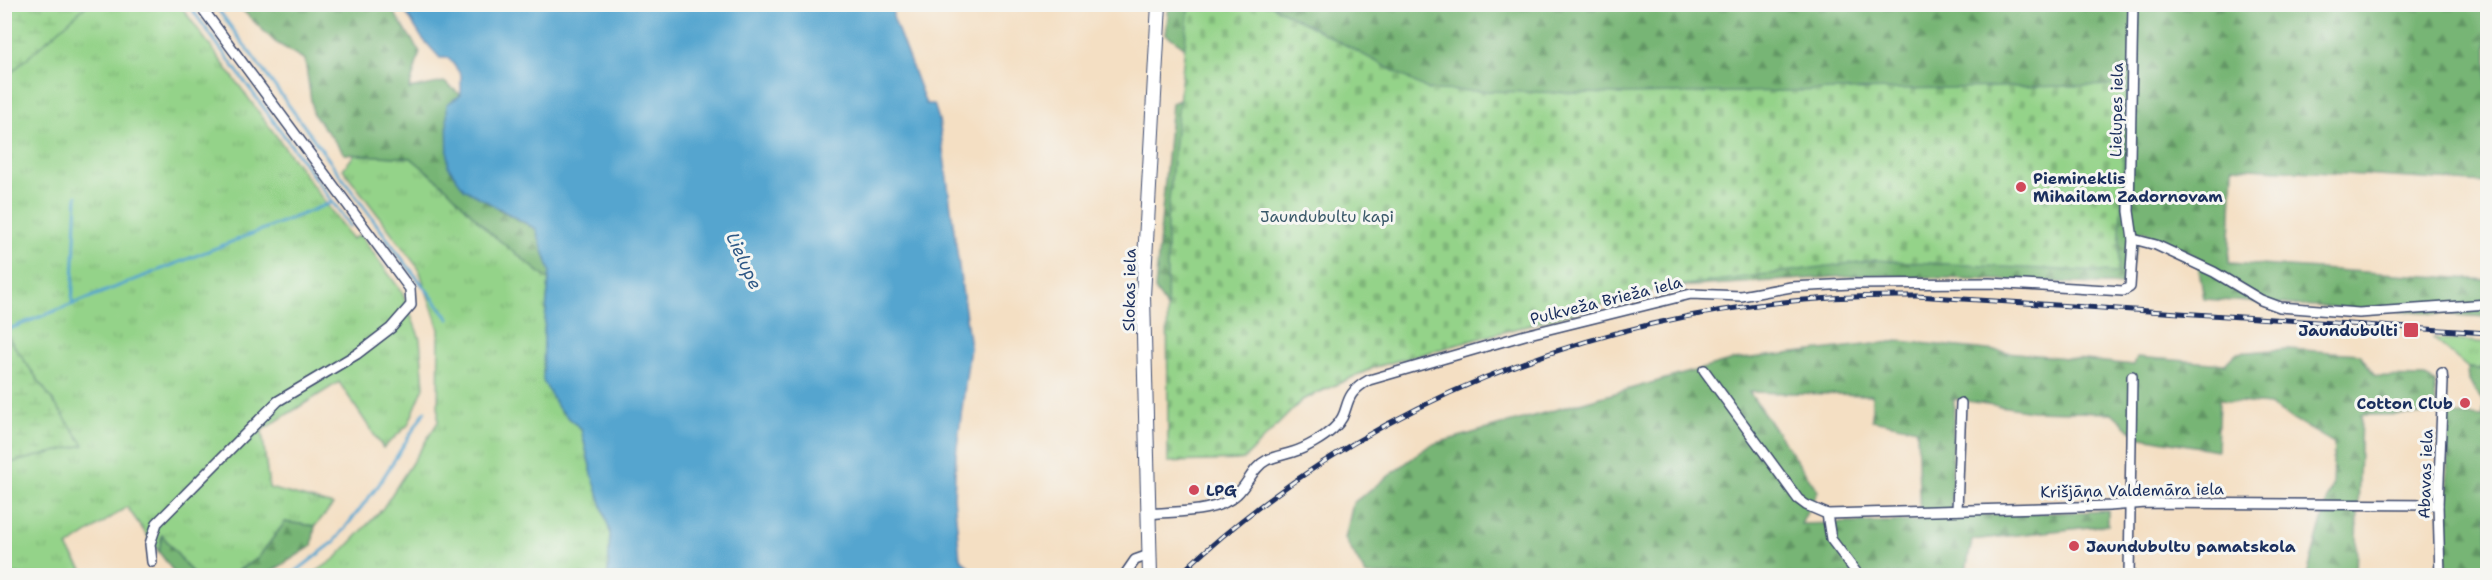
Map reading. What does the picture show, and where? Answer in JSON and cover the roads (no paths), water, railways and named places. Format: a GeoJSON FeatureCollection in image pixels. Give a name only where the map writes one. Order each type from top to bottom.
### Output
{"type":"FeatureCollection","features":[{"type":"Feature","properties":{"kind":"main road","name":"Slokas iela"},"geometry":{"type":"LineString","coordinates":[[1149,576],[1143,278],[1159,4]]}},
{"type":"Feature","properties":{"kind":"street"},"geometry":{"type":"LineString","coordinates":[[152,562],[150,544],[158,523],[278,401],[357,354],[391,328],[411,304],[410,289],[199,4]]}},
{"type":"Feature","properties":{"kind":"street","name":"Lielupes iela"},"geometry":{"type":"LineString","coordinates":[[2130,287],[2133,239],[2129,211],[2133,4]]}},
{"type":"Feature","properties":{"kind":"street"},"geometry":{"type":"LineString","coordinates":[[2133,239],[2156,245],[2214,272],[2261,300],[2280,307],[2359,313],[2487,304]]}},
{"type":"Feature","properties":{"kind":"street","name":"Pulkveža Brieža iela"},"geometry":{"type":"LineString","coordinates":[[1149,514],[1205,508],[1236,496],[1257,467],[1265,461],[1295,452],[1334,428],[1341,421],[1350,394],[1370,380],[1525,335],[1664,300],[1691,294],[1741,296],[1791,287],[1851,284],[1990,283],[2112,292],[2123,291],[2130,287]]}},
{"type":"Feature","properties":{"kind":"street"},"geometry":{"type":"LineString","coordinates":[[1704,370],[1798,499],[1827,514],[1831,539],[1858,576]]}},
{"type":"Feature","properties":{"kind":"street","name":"Abavas iela"},"geometry":{"type":"LineString","coordinates":[[2440,576],[2438,505],[2442,373]]}},
{"type":"Feature","properties":{"kind":"street"},"geometry":{"type":"LineString","coordinates":[[2129,576],[2132,376]]}},
{"type":"Feature","properties":{"kind":"street"},"geometry":{"type":"LineString","coordinates":[[1957,510],[1960,403]]}},
{"type":"Feature","properties":{"kind":"street","name":"Krišjāņa Valdemāra iela"},"geometry":{"type":"LineString","coordinates":[[1827,514],[2130,503],[2438,505]]}},
{"type":"Feature","properties":{"kind":"street"},"geometry":{"type":"LineString","coordinates":[[1124,576],[1135,560],[1149,555]]}},
{"type":"Feature","properties":{"kind":"water","name":"Lielupe"},"geometry":{"type":"Polygon","coordinates":[[[401,5],[893,5],[893,17],[926,104],[934,104],[939,120],[970,347],[956,455],[954,497],[960,558],[977,575],[608,575],[610,532],[581,429],[559,409],[543,381],[544,331],[550,271],[536,229],[464,189],[448,166],[447,104],[461,95],[461,75],[449,58],[440,58],[422,38],[401,5]]]}},
{"type":"Feature","properties":{"kind":"waterway"},"geometry":{"type":"LineString","coordinates":[[188,4],[350,226]]}},
{"type":"Feature","properties":{"kind":"waterway"},"geometry":{"type":"LineString","coordinates":[[214,4],[449,319]]}},
{"type":"Feature","properties":{"kind":"waterway"},"geometry":{"type":"LineString","coordinates":[[72,305],[77,196]]}},
{"type":"Feature","properties":{"kind":"waterway"},"geometry":{"type":"LineString","coordinates":[[4,331],[333,202]]}},
{"type":"Feature","properties":{"kind":"waterway"},"geometry":{"type":"LineString","coordinates":[[290,576],[334,542],[378,486],[425,411]]}},
{"type":"Feature","properties":{"kind":"railway"},"geometry":{"type":"LineString","coordinates":[[1178,576],[1255,510],[1339,452],[1427,404],[1520,364],[1616,333],[1714,312],[1815,299],[1916,296],[2488,333]]}},
{"type":"Feature","properties":{"kind":"place","name":"Piemineklis Mihailam Zadornovam"},"geometry":{"type":"Point","coordinates":[2021,187]}},
{"type":"Feature","properties":{"kind":"place","name":"Jaundubulti"},"geometry":{"type":"Point","coordinates":[2411,330]}},
{"type":"Feature","properties":{"kind":"place","name":"Cotton Club"},"geometry":{"type":"Point","coordinates":[2465,403]}},
{"type":"Feature","properties":{"kind":"place","name":"LPG"},"geometry":{"type":"Point","coordinates":[1194,490]}},
{"type":"Feature","properties":{"kind":"place","name":"Jaundubultu pamatskola"},"geometry":{"type":"Point","coordinates":[2074,546]}},
{"type":"Feature","properties":{"kind":"park label","name":"Jaundubultu kapi"},"geometry":{"type":"Point","coordinates":[1327,216]}}]}
